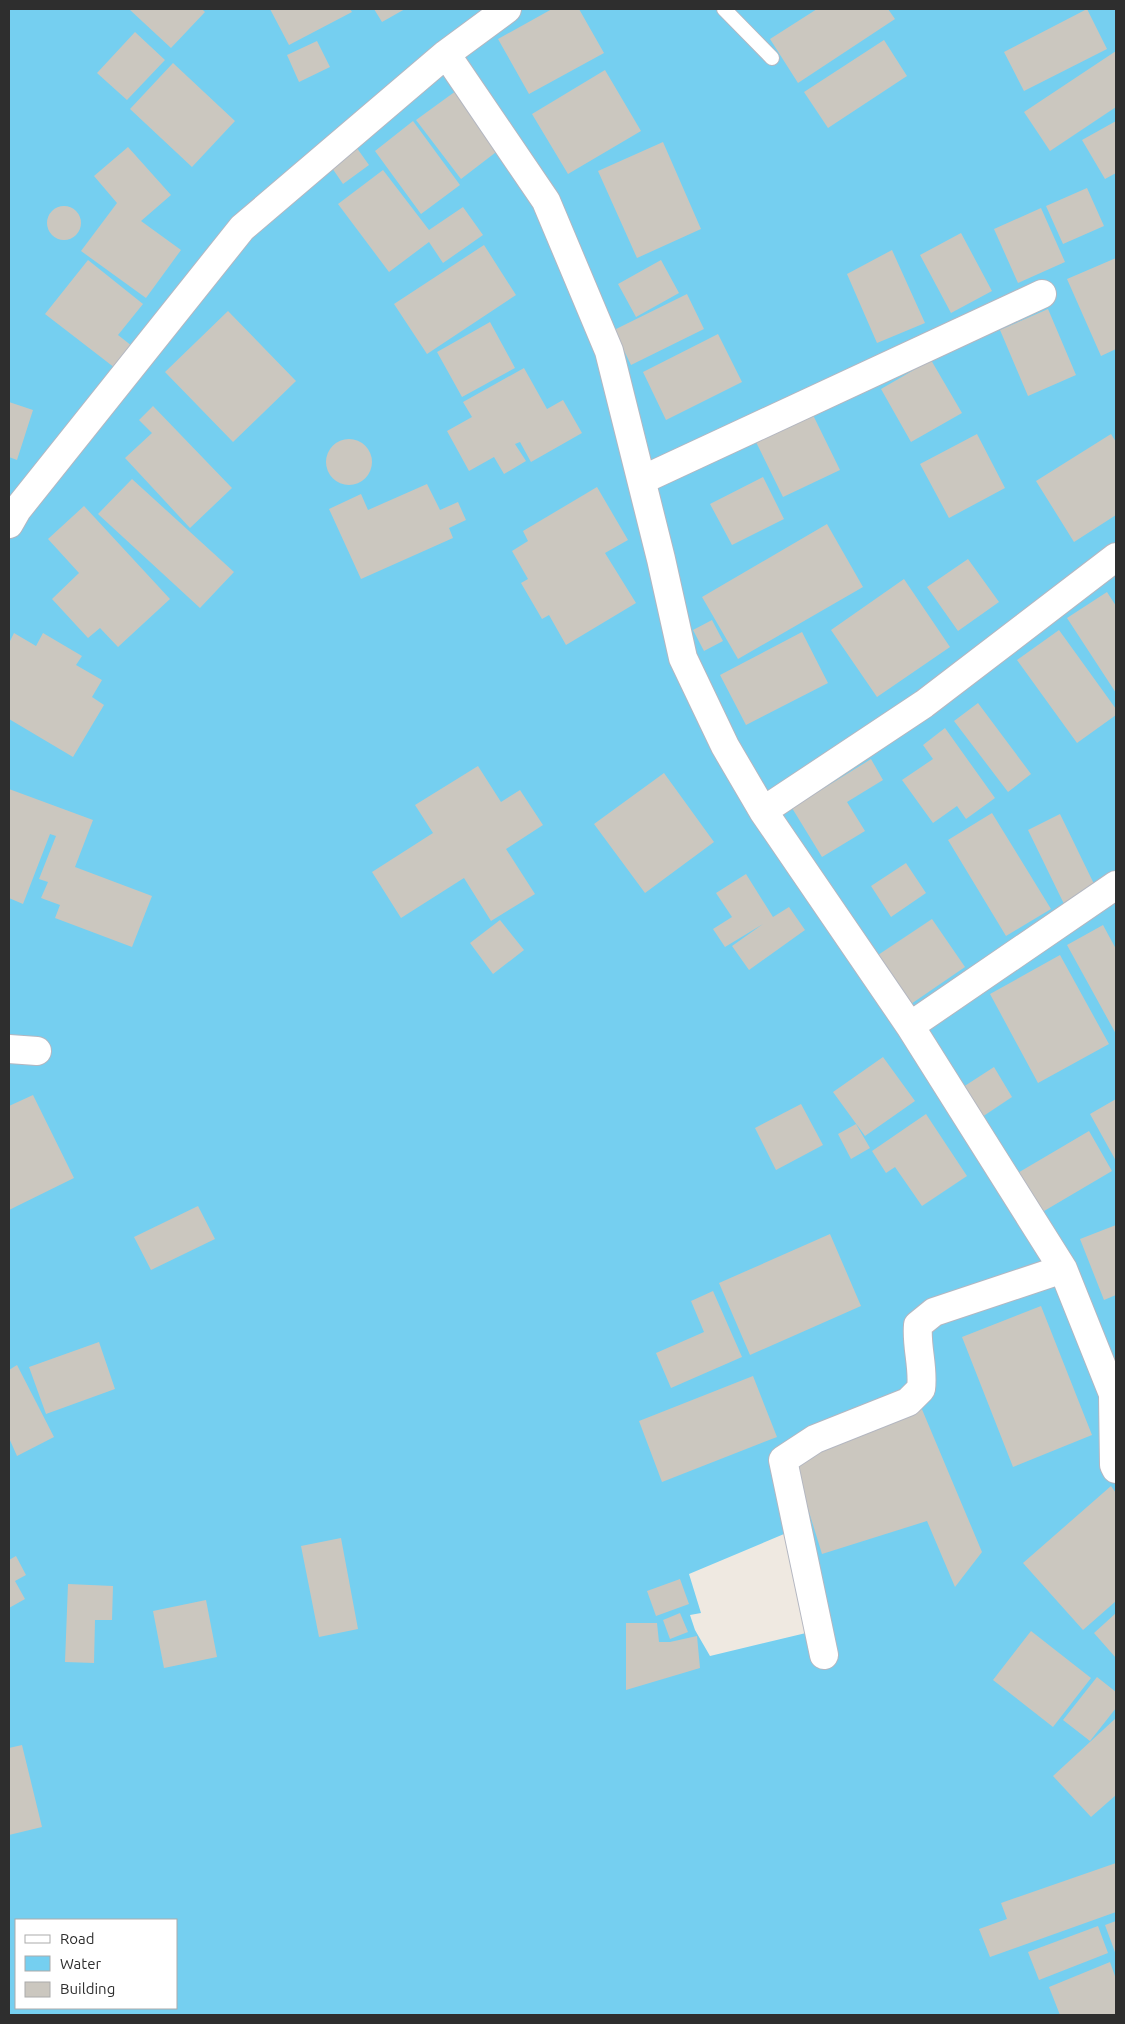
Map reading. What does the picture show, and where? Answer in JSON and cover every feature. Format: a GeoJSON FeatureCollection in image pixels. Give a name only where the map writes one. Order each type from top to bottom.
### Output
{"type":"FeatureCollection","features":[{"type":"Feature","properties":{"kind":"street"},"geometry":{"type":"LineString","coordinates":[[12,513],[242,228],[446,54],[507,9]]}},
{"type":"Feature","properties":{"kind":"street"},"geometry":{"type":"LineString","coordinates":[[446,54],[546,201],[609,351],[642,480],[683,658],[725,746],[764,811],[910,1026],[1063,1269],[1113,1394],[1114,1465],[1116,1469]]}},
{"type":"Feature","properties":{"kind":"street"},"geometry":{"type":"LineString","coordinates":[[642,480],[1042,294]]}},
{"type":"Feature","properties":{"kind":"street"},"geometry":{"type":"LineString","coordinates":[[764,811],[924,704],[1115,560]]}},
{"type":"Feature","properties":{"kind":"street"},"geometry":{"type":"LineString","coordinates":[[910,1026],[1116,886]]}},
{"type":"Feature","properties":{"kind":"street"},"geometry":{"type":"LineString","coordinates":[[9,1049],[37,1051]]}},
{"type":"Feature","properties":{"kind":"street"},"geometry":{"type":"LineString","coordinates":[[824,1655],[783,1460],[814,1439],[908,1402],[921,1389],[923,1378],[916,1341],[918,1325],[934,1312],[1063,1269]]}},
{"type":"Feature","properties":{"kind":"lane"},"geometry":{"type":"LineString","coordinates":[[724,9],[772,58]]}},
{"type":"Feature","properties":{"kind":"water"},"geometry":{"type":"Polygon","coordinates":[[[9,9],[1116,9],[1116,2015],[9,2015],[9,9]],[[784,1534],[689,1574],[701,1613],[690,1615],[695,1630],[710,1656],[806,1633],[784,1534]]]}},
{"type":"Feature","properties":{"kind":"building"},"geometry":{"type":"Polygon","coordinates":[[[129,9],[202,9],[205,12],[171,48],[129,9]]]}},
{"type":"Feature","properties":{"kind":"building"},"geometry":{"type":"Polygon","coordinates":[[[270,9],[350,9],[352,12],[289,45],[270,9]]]}},
{"type":"Feature","properties":{"kind":"building"},"geometry":{"type":"Polygon","coordinates":[[[374,9],[405,9],[382,22],[374,9]]]}},
{"type":"Feature","properties":{"kind":"building"},"geometry":{"type":"Polygon","coordinates":[[[552,9],[579,9],[604,53],[529,94],[498,39],[552,9]]]}},
{"type":"Feature","properties":{"kind":"building"},"geometry":{"type":"Polygon","coordinates":[[[817,9],[888,9],[895,19],[798,83],[770,39],[817,9]]]}},
{"type":"Feature","properties":{"kind":"building"},"geometry":{"type":"Polygon","coordinates":[[[1087,9],[1107,49],[1024,91],[1004,52],[1087,9]]]}},
{"type":"Feature","properties":{"kind":"building"},"geometry":{"type":"Polygon","coordinates":[[[135,32],[165,60],[127,100],[97,73],[135,32]]]}},
{"type":"Feature","properties":{"kind":"building"},"geometry":{"type":"Polygon","coordinates":[[[884,40],[907,76],[828,128],[804,92],[884,40]]]}},
{"type":"Feature","properties":{"kind":"building"},"geometry":{"type":"Polygon","coordinates":[[[317,41],[330,67],[299,82],[287,55],[317,41]]]}},
{"type":"Feature","properties":{"kind":"building"},"geometry":{"type":"Polygon","coordinates":[[[1116,51],[1116,107],[1050,151],[1024,112],[1116,51]]]}},
{"type":"Feature","properties":{"kind":"building"},"geometry":{"type":"Polygon","coordinates":[[[173,63],[235,121],[192,167],[130,109],[173,63]]]}},
{"type":"Feature","properties":{"kind":"building"},"geometry":{"type":"Polygon","coordinates":[[[605,70],[641,131],[568,174],[532,114],[605,70]]]}},
{"type":"Feature","properties":{"kind":"building"},"geometry":{"type":"Polygon","coordinates":[[[460,88],[504,146],[461,179],[416,120],[460,88]]]}},
{"type":"Feature","properties":{"kind":"building"},"geometry":{"type":"Polygon","coordinates":[[[413,121],[460,185],[421,214],[375,151],[413,121]]]}},
{"type":"Feature","properties":{"kind":"building"},"geometry":{"type":"Polygon","coordinates":[[[1116,121],[1116,173],[1105,179],[1082,140],[1116,121]]]}},
{"type":"Feature","properties":{"kind":"building"},"geometry":{"type":"Polygon","coordinates":[[[663,142],[701,229],[637,258],[598,171],[663,142]]]}},
{"type":"Feature","properties":{"kind":"building"},"geometry":{"type":"Polygon","coordinates":[[[354,144],[369,165],[343,184],[328,162],[354,144]]]}},
{"type":"Feature","properties":{"kind":"building"},"geometry":{"type":"Polygon","coordinates":[[[128,147],[171,195],[141,221],[181,250],[146,298],[81,251],[117,203],[94,176],[128,147]]]}},
{"type":"Feature","properties":{"kind":"building"},"geometry":{"type":"Polygon","coordinates":[[[383,170],[429,230],[463,207],[483,235],[443,263],[429,242],[389,272],[338,204],[383,170]]]}},
{"type":"Feature","properties":{"kind":"building"},"geometry":{"type":"Polygon","coordinates":[[[1087,188],[1104,226],[1063,244],[1046,206],[1087,188]]]}},
{"type":"Feature","properties":{"kind":"building"},"geometry":{"type":"Polygon","coordinates":[[[64,206],[76,211],[81,223],[76,235],[64,240],[52,235],[47,223],[52,211],[64,206]]]}},
{"type":"Feature","properties":{"kind":"building"},"geometry":{"type":"Polygon","coordinates":[[[1041,208],[1065,262],[1018,283],[994,229],[1041,208]]]}},
{"type":"Feature","properties":{"kind":"building"},"geometry":{"type":"Polygon","coordinates":[[[961,233],[992,291],[951,313],[920,255],[961,233]]]}},
{"type":"Feature","properties":{"kind":"building"},"geometry":{"type":"Polygon","coordinates":[[[484,245],[516,295],[427,354],[394,304],[484,245]]]}},
{"type":"Feature","properties":{"kind":"building"},"geometry":{"type":"Polygon","coordinates":[[[892,250],[925,323],[877,343],[847,274],[892,250]]]}},
{"type":"Feature","properties":{"kind":"building"},"geometry":{"type":"Polygon","coordinates":[[[1116,258],[1116,349],[1101,356],[1067,279],[1116,258]]]}},
{"type":"Feature","properties":{"kind":"building"},"geometry":{"type":"Polygon","coordinates":[[[88,260],[143,304],[118,335],[132,346],[115,368],[45,314],[88,260]]]}},
{"type":"Feature","properties":{"kind":"building"},"geometry":{"type":"Polygon","coordinates":[[[661,260],[679,293],[636,317],[618,284],[661,260]]]}},
{"type":"Feature","properties":{"kind":"building"},"geometry":{"type":"Polygon","coordinates":[[[687,294],[704,329],[631,365],[614,330],[687,294]]]}},
{"type":"Feature","properties":{"kind":"building"},"geometry":{"type":"Polygon","coordinates":[[[1048,309],[1076,375],[1028,396],[1000,330],[1048,309]]]}},
{"type":"Feature","properties":{"kind":"building"},"geometry":{"type":"Polygon","coordinates":[[[228,311],[296,381],[233,442],[165,372],[228,311]]]}},
{"type":"Feature","properties":{"kind":"building"},"geometry":{"type":"Polygon","coordinates":[[[490,322],[515,368],[462,397],[437,352],[490,322]]]}},
{"type":"Feature","properties":{"kind":"building"},"geometry":{"type":"Polygon","coordinates":[[[718,334],[742,382],[666,420],[643,372],[718,334]]]}},
{"type":"Feature","properties":{"kind":"building"},"geometry":{"type":"Polygon","coordinates":[[[931,360],[962,413],[911,442],[881,389],[931,360]]]}},
{"type":"Feature","properties":{"kind":"building"},"geometry":{"type":"Polygon","coordinates":[[[524,368],[547,409],[563,400],[582,433],[531,462],[520,442],[515,444],[526,461],[504,474],[494,457],[469,471],[447,431],[472,417],[463,402],[524,368]]]}},
{"type":"Feature","properties":{"kind":"building"},"geometry":{"type":"Polygon","coordinates":[[[9,402],[33,410],[17,460],[9,457],[9,402]]]}},
{"type":"Feature","properties":{"kind":"building"},"geometry":{"type":"Polygon","coordinates":[[[153,406],[232,488],[190,528],[125,458],[152,433],[139,420],[153,406]]]}},
{"type":"Feature","properties":{"kind":"building"},"geometry":{"type":"Polygon","coordinates":[[[813,415],[840,470],[783,497],[756,442],[813,415]]]}},
{"type":"Feature","properties":{"kind":"building"},"geometry":{"type":"Polygon","coordinates":[[[977,434],[1005,488],[949,518],[920,464],[977,434]]]}},
{"type":"Feature","properties":{"kind":"building"},"geometry":{"type":"Polygon","coordinates":[[[1111,434],[1116,442],[1116,515],[1074,542],[1036,481],[1111,434]]]}},
{"type":"Feature","properties":{"kind":"building"},"geometry":{"type":"Polygon","coordinates":[[[345,439],[353,439],[362,443],[368,449],[372,462],[368,475],[362,481],[353,485],[345,485],[336,481],[330,475],[326,466],[326,458],[330,449],[336,443],[345,439]]]}},
{"type":"Feature","properties":{"kind":"building"},"geometry":{"type":"Polygon","coordinates":[[[763,477],[784,519],[732,545],[710,504],[763,477]]]}},
{"type":"Feature","properties":{"kind":"building"},"geometry":{"type":"Polygon","coordinates":[[[132,479],[234,572],[200,608],[98,514],[132,479]]]}},
{"type":"Feature","properties":{"kind":"building"},"geometry":{"type":"Polygon","coordinates":[[[427,484],[440,510],[458,502],[466,520],[449,528],[453,538],[361,579],[329,509],[361,494],[368,510],[427,484]]]}},
{"type":"Feature","properties":{"kind":"building"},"geometry":{"type":"Polygon","coordinates":[[[597,487],[628,540],[605,553],[636,603],[566,645],[549,615],[542,619],[521,583],[528,579],[512,551],[528,541],[523,531],[597,487]]]}},
{"type":"Feature","properties":{"kind":"building"},"geometry":{"type":"Polygon","coordinates":[[[84,506],[170,599],[118,647],[100,628],[88,638],[52,599],[79,573],[48,539],[84,506]]]}},
{"type":"Feature","properties":{"kind":"building"},"geometry":{"type":"Polygon","coordinates":[[[827,524],[863,587],[738,659],[702,597],[827,524]]]}},
{"type":"Feature","properties":{"kind":"building"},"geometry":{"type":"Polygon","coordinates":[[[968,559],[999,602],[958,631],[927,587],[968,559]]]}},
{"type":"Feature","properties":{"kind":"building"},"geometry":{"type":"Polygon","coordinates":[[[904,579],[950,647],[877,697],[831,630],[904,579]]]}},
{"type":"Feature","properties":{"kind":"building"},"geometry":{"type":"Polygon","coordinates":[[[1107,592],[1116,606],[1116,693],[1067,618],[1107,592]]]}},
{"type":"Feature","properties":{"kind":"building"},"geometry":{"type":"Polygon","coordinates":[[[712,620],[723,641],[704,651],[693,630],[712,620]]]}},
{"type":"Feature","properties":{"kind":"building"},"geometry":{"type":"Polygon","coordinates":[[[1059,630],[1116,709],[1116,715],[1077,743],[1017,660],[1059,630]]]}},
{"type":"Feature","properties":{"kind":"building"},"geometry":{"type":"Polygon","coordinates":[[[802,632],[828,683],[746,725],[720,675],[802,632]]]}},
{"type":"Feature","properties":{"kind":"building"},"geometry":{"type":"Polygon","coordinates":[[[14,633],[36,646],[43,633],[82,656],[76,665],[102,680],[92,697],[104,705],[73,757],[9,719],[9,643],[14,633]]]}},
{"type":"Feature","properties":{"kind":"building"},"geometry":{"type":"Polygon","coordinates":[[[978,703],[1031,774],[1008,792],[954,721],[978,703]]]}},
{"type":"Feature","properties":{"kind":"building"},"geometry":{"type":"Polygon","coordinates":[[[945,728],[995,798],[966,819],[957,806],[933,823],[902,780],[933,759],[923,745],[945,728]]]}},
{"type":"Feature","properties":{"kind":"building"},"geometry":{"type":"Polygon","coordinates":[[[871,759],[883,780],[847,802],[865,831],[822,857],[792,808],[871,759]]]}},
{"type":"Feature","properties":{"kind":"building"},"geometry":{"type":"Polygon","coordinates":[[[478,766],[501,802],[520,790],[543,825],[506,849],[535,894],[491,921],[464,878],[401,918],[372,872],[433,833],[415,805],[478,766]]]}},
{"type":"Feature","properties":{"kind":"building"},"geometry":{"type":"Polygon","coordinates":[[[664,773],[714,842],[645,893],[594,824],[664,773]]]}},
{"type":"Feature","properties":{"kind":"building"},"geometry":{"type":"Polygon","coordinates":[[[9,789],[93,820],[75,867],[152,896],[132,947],[55,918],[60,905],[41,898],[48,882],[39,879],[56,836],[50,834],[23,904],[9,898],[9,789]]]}},
{"type":"Feature","properties":{"kind":"building"},"geometry":{"type":"Polygon","coordinates":[[[992,813],[1051,909],[1006,936],[948,840],[992,813]]]}},
{"type":"Feature","properties":{"kind":"building"},"geometry":{"type":"Polygon","coordinates":[[[1060,814],[1096,888],[1064,904],[1028,830],[1060,814]]]}},
{"type":"Feature","properties":{"kind":"building"},"geometry":{"type":"Polygon","coordinates":[[[906,863],[926,893],[891,917],[871,886],[906,863]]]}},
{"type":"Feature","properties":{"kind":"building"},"geometry":{"type":"Polygon","coordinates":[[[746,874],[773,917],[789,907],[805,930],[749,970],[732,946],[763,924],[725,947],[713,929],[732,917],[716,893],[746,874]]]}},
{"type":"Feature","properties":{"kind":"building"},"geometry":{"type":"Polygon","coordinates":[[[932,919],[965,967],[911,1004],[878,955],[932,919]]]}},
{"type":"Feature","properties":{"kind":"building"},"geometry":{"type":"Polygon","coordinates":[[[500,920],[524,950],[493,974],[470,943],[500,920]]]}},
{"type":"Feature","properties":{"kind":"building"},"geometry":{"type":"Polygon","coordinates":[[[1103,925],[1116,949],[1116,1034],[1067,945],[1103,925]]]}},
{"type":"Feature","properties":{"kind":"building"},"geometry":{"type":"Polygon","coordinates":[[[1060,955],[1109,1044],[1038,1083],[990,994],[1060,955]]]}},
{"type":"Feature","properties":{"kind":"building"},"geometry":{"type":"Polygon","coordinates":[[[883,1057],[915,1101],[865,1136],[833,1092],[883,1057]]]}},
{"type":"Feature","properties":{"kind":"building"},"geometry":{"type":"Polygon","coordinates":[[[994,1067],[1012,1097],[979,1119],[960,1089],[994,1067]]]}},
{"type":"Feature","properties":{"kind":"building"},"geometry":{"type":"Polygon","coordinates":[[[33,1095],[74,1178],[9,1210],[9,1106],[33,1095]]]}},
{"type":"Feature","properties":{"kind":"building"},"geometry":{"type":"Polygon","coordinates":[[[1116,1099],[1116,1161],[1090,1114],[1116,1099]]]}},
{"type":"Feature","properties":{"kind":"building"},"geometry":{"type":"Polygon","coordinates":[[[801,1104],[823,1145],[776,1170],[755,1128],[801,1104]]]}},
{"type":"Feature","properties":{"kind":"building"},"geometry":{"type":"Polygon","coordinates":[[[926,1114],[967,1176],[922,1206],[895,1167],[886,1173],[872,1151],[926,1114]]]}},
{"type":"Feature","properties":{"kind":"building"},"geometry":{"type":"Polygon","coordinates":[[[856,1124],[870,1148],[851,1159],[838,1134],[856,1124]]]}},
{"type":"Feature","properties":{"kind":"building"},"geometry":{"type":"Polygon","coordinates":[[[1089,1131],[1112,1171],[1039,1214],[1016,1174],[1089,1131]]]}},
{"type":"Feature","properties":{"kind":"building"},"geometry":{"type":"Polygon","coordinates":[[[198,1206],[215,1239],[151,1270],[134,1237],[198,1206]]]}},
{"type":"Feature","properties":{"kind":"building"},"geometry":{"type":"Polygon","coordinates":[[[1116,1225],[1116,1295],[1104,1300],[1080,1239],[1116,1225]]]}},
{"type":"Feature","properties":{"kind":"building"},"geometry":{"type":"Polygon","coordinates":[[[830,1234],[861,1306],[750,1355],[719,1283],[830,1234]]]}},
{"type":"Feature","properties":{"kind":"building"},"geometry":{"type":"Polygon","coordinates":[[[713,1291],[742,1357],[671,1388],[656,1353],[704,1332],[691,1301],[713,1291]]]}},
{"type":"Feature","properties":{"kind":"building"},"geometry":{"type":"Polygon","coordinates":[[[1041,1306],[1092,1435],[1013,1467],[962,1337],[1041,1306]]]}},
{"type":"Feature","properties":{"kind":"building"},"geometry":{"type":"Polygon","coordinates":[[[99,1342],[115,1389],[46,1414],[29,1367],[99,1342]]]}},
{"type":"Feature","properties":{"kind":"building"},"geometry":{"type":"Polygon","coordinates":[[[17,1365],[54,1437],[17,1456],[9,1438],[9,1370],[17,1365]]]}},
{"type":"Feature","properties":{"kind":"building"},"geometry":{"type":"Polygon","coordinates":[[[753,1376],[777,1437],[662,1482],[639,1421],[753,1376]]]}},
{"type":"Feature","properties":{"kind":"building"},"geometry":{"type":"Polygon","coordinates":[[[921,1407],[982,1552],[955,1587],[927,1521],[822,1554],[793,1460],[921,1407]]]}},
{"type":"Feature","properties":{"kind":"building"},"geometry":{"type":"Polygon","coordinates":[[[1111,1486],[1116,1493],[1116,1601],[1083,1630],[1023,1563],[1111,1486]]]}},
{"type":"Feature","properties":{"kind":"building"},"geometry":{"type":"Polygon","coordinates":[[[341,1538],[358,1629],[319,1637],[301,1546],[341,1538]]]}},
{"type":"Feature","properties":{"kind":"building"},"geometry":{"type":"Polygon","coordinates":[[[16,1556],[26,1575],[15,1581],[25,1599],[9,1608],[9,1560],[16,1556]]]}},
{"type":"Feature","properties":{"kind":"building"},"geometry":{"type":"Polygon","coordinates":[[[680,1579],[689,1604],[656,1616],[647,1591],[680,1579]]]}},
{"type":"Feature","properties":{"kind":"building"},"geometry":{"type":"Polygon","coordinates":[[[68,1584],[113,1586],[112,1620],[95,1620],[94,1663],[65,1662],[68,1584]]]}},
{"type":"Feature","properties":{"kind":"building"},"geometry":{"type":"Polygon","coordinates":[[[206,1600],[217,1657],[164,1668],[153,1611],[206,1600]]]}},
{"type":"Feature","properties":{"kind":"building"},"geometry":{"type":"Polygon","coordinates":[[[680,1613],[688,1632],[670,1639],[663,1620],[680,1613]]]}},
{"type":"Feature","properties":{"kind":"building"},"geometry":{"type":"Polygon","coordinates":[[[1116,1613],[1116,1658],[1094,1633],[1116,1613]]]}},
{"type":"Feature","properties":{"kind":"building"},"geometry":{"type":"Polygon","coordinates":[[[626,1623],[657,1623],[659,1642],[670,1642],[697,1636],[700,1668],[626,1690],[626,1623]]]}},
{"type":"Feature","properties":{"kind":"building"},"geometry":{"type":"Polygon","coordinates":[[[1031,1631],[1091,1678],[1053,1727],[993,1680],[1031,1631]]]}},
{"type":"Feature","properties":{"kind":"building"},"geometry":{"type":"Polygon","coordinates":[[[1097,1677],[1116,1692],[1116,1708],[1090,1741],[1063,1720],[1097,1677]]]}},
{"type":"Feature","properties":{"kind":"building"},"geometry":{"type":"Polygon","coordinates":[[[1116,1718],[1116,1795],[1091,1817],[1053,1776],[1116,1718]]]}},
{"type":"Feature","properties":{"kind":"building"},"geometry":{"type":"Polygon","coordinates":[[[22,1745],[42,1827],[9,1835],[9,1748],[22,1745]]]}},
{"type":"Feature","properties":{"kind":"building"},"geometry":{"type":"Polygon","coordinates":[[[1116,1863],[1116,1912],[990,1957],[979,1929],[1007,1919],[1001,1903],[1116,1863]]]}},
{"type":"Feature","properties":{"kind":"building"},"geometry":{"type":"Polygon","coordinates":[[[1116,1921],[1116,1955],[1105,1925],[1116,1921]]]}},
{"type":"Feature","properties":{"kind":"building"},"geometry":{"type":"Polygon","coordinates":[[[1098,1926],[1108,1953],[1039,1980],[1028,1952],[1098,1926]]]}},
{"type":"Feature","properties":{"kind":"building"},"geometry":{"type":"Polygon","coordinates":[[[1110,1962],[1116,1979],[1116,2015],[1060,2015],[1049,1987],[1110,1962]]]}}]}
